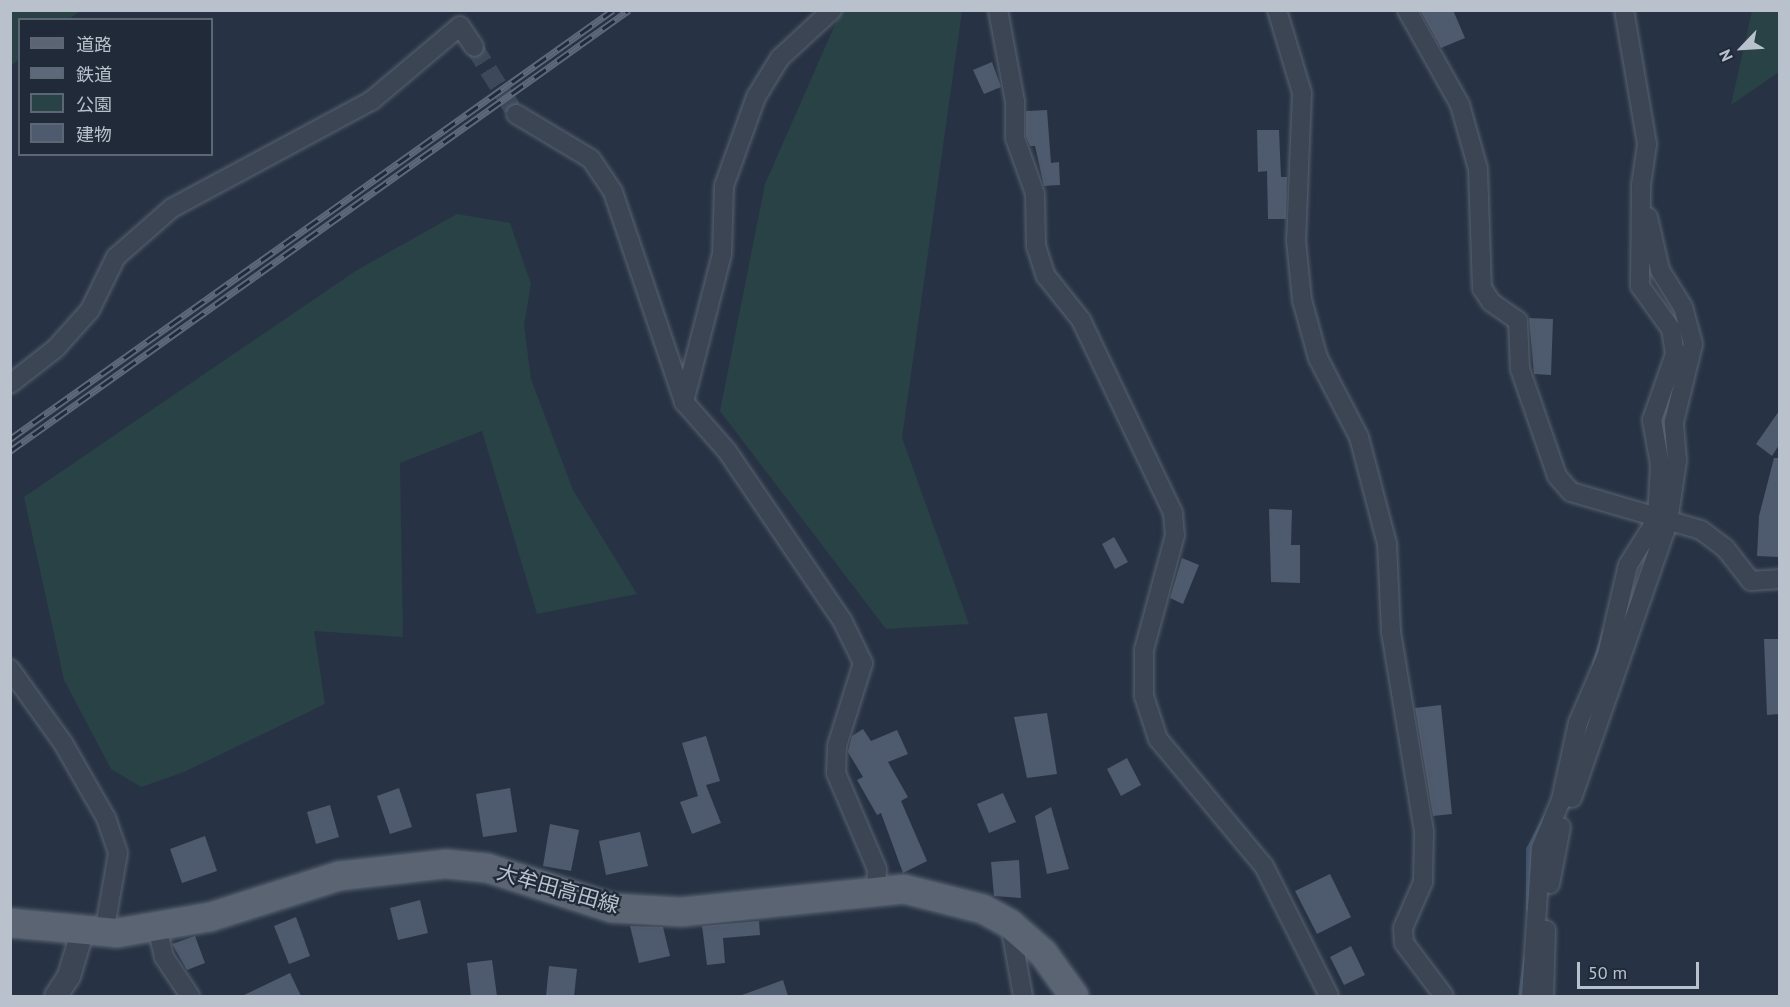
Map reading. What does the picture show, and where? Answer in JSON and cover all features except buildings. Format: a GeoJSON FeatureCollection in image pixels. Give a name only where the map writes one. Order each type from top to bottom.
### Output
{"type":"FeatureCollection","features":[{"type":"Feature","properties":{"kind":"main road","name":"大牟田高田線"},"geometry":{"type":"LineString","coordinates":[[10,923],[93,933],[157,927],[210,917],[339,876],[436,864],[487,868],[612,908],[670,911],[876,888],[952,900],[1010,924],[1043,953],[1074,996]]}},
{"type":"Feature","properties":{"kind":"street"},"geometry":{"type":"LineString","coordinates":[[684,402],[722,254],[724,186],[756,97],[780,58],[832,10]]}},
{"type":"Feature","properties":{"kind":"street"},"geometry":{"type":"LineString","coordinates":[[998,10],[1015,102],[1015,138],[1035,194],[1036,246],[1046,276],[1081,320],[1173,513],[1175,535],[1144,650],[1144,696],[1151,718],[1172,757],[1264,866],[1329,996]]}},
{"type":"Feature","properties":{"kind":"street"},"geometry":{"type":"LineString","coordinates":[[1277,10],[1302,93],[1296,240],[1302,300],[1318,358],[1359,437],[1387,544],[1391,632],[1424,831],[1423,882],[1403,928],[1404,943],[1444,996]]}},
{"type":"Feature","properties":{"kind":"street"},"geometry":{"type":"LineString","coordinates":[[1407,10],[1460,105],[1478,169],[1482,288],[1491,302],[1518,321],[1521,369],[1557,476],[1571,492],[1701,530],[1725,548],[1751,581],[1779,579]]}},
{"type":"Feature","properties":{"kind":"street"},"geometry":{"type":"LineString","coordinates":[[1531,996],[1540,848],[1562,800],[1578,723],[1607,655],[1628,566],[1662,520],[1660,465],[1652,420],[1675,354],[1671,329],[1640,286],[1641,185],[1647,144],[1624,10]]}},
{"type":"Feature","properties":{"kind":"street"},"geometry":{"type":"LineString","coordinates":[[1544,996],[1554,844],[1662,520],[1677,460],[1674,422],[1693,344],[1683,307],[1660,270],[1647,225],[1659,145],[1636,10]]}},
{"type":"Feature","properties":{"kind":"street"},"geometry":{"type":"LineString","coordinates":[[10,384],[56,348],[90,310],[116,257],[172,208],[371,101],[460,26],[474,48]]}},
{"type":"Feature","properties":{"kind":"street"},"geometry":{"type":"LineString","coordinates":[[516,114],[591,159],[613,192],[684,402],[728,451],[842,620],[863,663],[837,746],[836,773],[846,805],[877,869],[876,888]]}},
{"type":"Feature","properties":{"kind":"street"},"geometry":{"type":"LineString","coordinates":[[10,669],[63,743],[106,818],[118,853],[93,933],[56,996]]}},
{"type":"Feature","properties":{"kind":"street"},"geometry":{"type":"LineString","coordinates":[[1010,924],[1023,996]]}},
{"type":"Feature","properties":{"kind":"street"},"geometry":{"type":"LineString","coordinates":[[157,927],[164,957],[190,996]]}},
{"type":"Feature","properties":{"kind":"green space"},"geometry":{"type":"Polygon","coordinates":[[[11,10],[80,10],[70,18],[18,18],[18,60],[11,66],[11,10]]]}},
{"type":"Feature","properties":{"kind":"green space"},"geometry":{"type":"Polygon","coordinates":[[[841,11],[962,11],[902,438],[969,624],[886,629],[720,411],[765,184],[841,11]]]}},
{"type":"Feature","properties":{"kind":"green space"},"geometry":{"type":"Polygon","coordinates":[[[1752,11],[1779,11],[1779,72],[1731,105],[1752,11]]]}},
{"type":"Feature","properties":{"kind":"green space"},"geometry":{"type":"Polygon","coordinates":[[[457,214],[510,223],[531,284],[524,325],[531,379],[573,490],[637,594],[537,614],[482,431],[400,463],[403,637],[314,631],[325,704],[184,772],[141,787],[111,769],[64,680],[24,497],[357,270],[457,214]]]}},
{"type":"Feature","properties":{"kind":"waterway"},"geometry":{"type":"LineString","coordinates":[[1594,664],[1604,631]]}},
{"type":"Feature","properties":{"kind":"waterway"},"geometry":{"type":"LineString","coordinates":[[1528,909],[1528,849],[1545,817]]}},
{"type":"Feature","properties":{"kind":"waterway"},"geometry":{"type":"LineString","coordinates":[[1520,996],[1525,959]]}},
{"type":"Feature","properties":{"kind":"tunnel"},"geometry":{"type":"LineString","coordinates":[[474,47],[516,114]]}},
{"type":"Feature","properties":{"kind":"railway"},"geometry":{"type":"LineString","coordinates":[[10,439],[613,10]]}},
{"type":"Feature","properties":{"kind":"railway"},"geometry":{"type":"LineString","coordinates":[[10,451],[629,10]]}}]}
